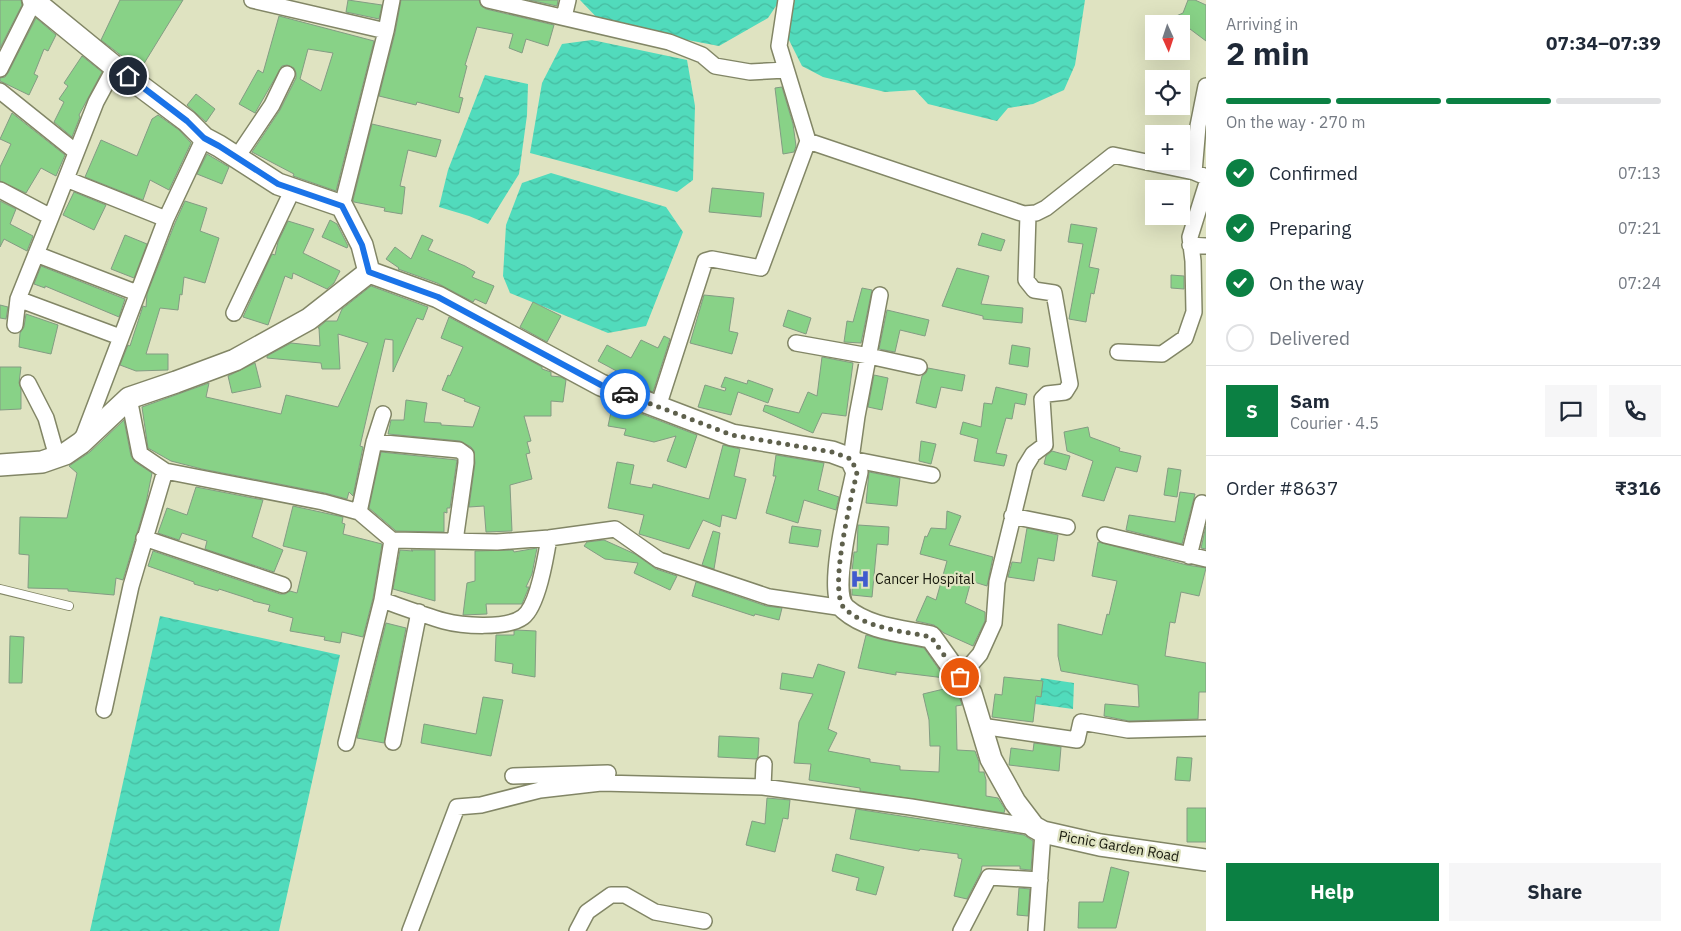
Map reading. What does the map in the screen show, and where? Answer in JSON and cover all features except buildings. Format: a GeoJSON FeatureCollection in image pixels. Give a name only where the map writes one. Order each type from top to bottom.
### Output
{"type":"FeatureCollection","features":[{"type":"Feature","properties":{"kind":"main road"},"geometry":{"type":"LineString","coordinates":[[34,0],[116,68],[187,121],[204,138],[278,184],[342,206],[362,245],[369,272]]}},
{"type":"Feature","properties":{"kind":"main road"},"geometry":{"type":"LineString","coordinates":[[369,272],[438,297],[601,385],[732,435],[832,452],[851,459],[857,472],[839,562],[838,592],[844,608],[868,624],[931,637],[971,692],[991,758],[1014,802],[1038,830]]}},
{"type":"Feature","properties":{"kind":"main road"},"geometry":{"type":"LineString","coordinates":[[0,465],[42,462],[65,454],[81,443],[129,398],[235,360],[309,319],[369,272]]}},
{"type":"Feature","properties":{"kind":"main road","name":"Picnic Garden Road"},"geometry":{"type":"LineString","coordinates":[[1038,830],[1100,845],[1206,860]]}},
{"type":"Feature","properties":{"kind":"street"},"geometry":{"type":"LineString","coordinates":[[0,69],[34,0]]}},
{"type":"Feature","properties":{"kind":"street"},"geometry":{"type":"LineString","coordinates":[[252,0],[280,3],[386,31]]}},
{"type":"Feature","properties":{"kind":"street"},"geometry":{"type":"LineString","coordinates":[[342,206],[392,0]]}},
{"type":"Feature","properties":{"kind":"street"},"geometry":{"type":"LineString","coordinates":[[488,0],[564,16],[669,42],[702,54],[715,66],[750,72],[786,70]]}},
{"type":"Feature","properties":{"kind":"street"},"geometry":{"type":"LineString","coordinates":[[564,16],[568,0]]}},
{"type":"Feature","properties":{"kind":"street"},"geometry":{"type":"LineString","coordinates":[[658,407],[705,261],[712,258],[761,268],[808,141],[779,46],[786,0]]}},
{"type":"Feature","properties":{"kind":"street"},"geometry":{"type":"LineString","coordinates":[[14,325],[18,299],[76,152],[96,102],[116,68]]}},
{"type":"Feature","properties":{"kind":"street"},"geometry":{"type":"LineString","coordinates":[[240,160],[239,154],[272,105],[287,74]]}},
{"type":"Feature","properties":{"kind":"street"},"geometry":{"type":"LineString","coordinates":[[808,141],[1024,214],[1036,213],[1046,208],[1113,155],[1200,174],[1198,126],[1206,86]]}},
{"type":"Feature","properties":{"kind":"street"},"geometry":{"type":"LineString","coordinates":[[0,91],[76,152]]}},
{"type":"Feature","properties":{"kind":"street"},"geometry":{"type":"LineString","coordinates":[[81,443],[166,219],[204,138]]}},
{"type":"Feature","properties":{"kind":"street"},"geometry":{"type":"LineString","coordinates":[[66,179],[166,219]]}},
{"type":"Feature","properties":{"kind":"street"},"geometry":{"type":"LineString","coordinates":[[1118,352],[1162,354],[1184,338],[1194,312],[1193,262],[1190,237],[1206,186]]}},
{"type":"Feature","properties":{"kind":"street"},"geometry":{"type":"LineString","coordinates":[[234,313],[292,189]]}},
{"type":"Feature","properties":{"kind":"street"},"geometry":{"type":"LineString","coordinates":[[0,190],[51,217]]}},
{"type":"Feature","properties":{"kind":"street"},"geometry":{"type":"LineString","coordinates":[[960,677],[980,654],[994,623],[997,582],[1025,467],[1033,454],[1045,445],[1042,400],[1047,394],[1065,392],[1070,384],[1054,293],[1034,290],[1026,280],[1028,214]]}},
{"type":"Feature","properties":{"kind":"street"},"geometry":{"type":"LineString","coordinates":[[1190,245],[1206,246]]}},
{"type":"Feature","properties":{"kind":"street"},"geometry":{"type":"LineString","coordinates":[[36,254],[137,293]]}},
{"type":"Feature","properties":{"kind":"street"},"geometry":{"type":"LineString","coordinates":[[880,295],[851,459],[932,475]]}},
{"type":"Feature","properties":{"kind":"street"},"geometry":{"type":"LineString","coordinates":[[18,299],[120,337]]}},
{"type":"Feature","properties":{"kind":"street"},"geometry":{"type":"LineString","coordinates":[[796,343],[919,367]]}},
{"type":"Feature","properties":{"kind":"street"},"geometry":{"type":"LineString","coordinates":[[28,383],[46,418],[57,456]]}},
{"type":"Feature","properties":{"kind":"street"},"geometry":{"type":"LineString","coordinates":[[129,398],[140,454],[165,471],[323,502],[359,512],[392,540],[497,542],[549,538],[615,529],[659,560],[770,596],[844,608]]}},
{"type":"Feature","properties":{"kind":"street"},"geometry":{"type":"LineString","coordinates":[[359,512],[374,442],[383,414]]}},
{"type":"Feature","properties":{"kind":"street"},"geometry":{"type":"LineString","coordinates":[[374,442],[459,450],[466,455],[454,541]]}},
{"type":"Feature","properties":{"kind":"street"},"geometry":{"type":"LineString","coordinates":[[104,710],[131,586],[165,471]]}},
{"type":"Feature","properties":{"kind":"street"},"geometry":{"type":"LineString","coordinates":[[1189,556],[1202,503]]}},
{"type":"Feature","properties":{"kind":"street"},"geometry":{"type":"LineString","coordinates":[[1012,516],[1067,526]]}},
{"type":"Feature","properties":{"kind":"street"},"geometry":{"type":"LineString","coordinates":[[1105,535],[1206,559]]}},
{"type":"Feature","properties":{"kind":"street"},"geometry":{"type":"LineString","coordinates":[[144,538],[283,585]]}},
{"type":"Feature","properties":{"kind":"street"},"geometry":{"type":"LineString","coordinates":[[382,600],[445,621],[504,624],[524,617],[533,603],[543,573],[549,538]]}},
{"type":"Feature","properties":{"kind":"street"},"geometry":{"type":"LineString","coordinates":[[346,743],[382,600],[392,540]]}},
{"type":"Feature","properties":{"kind":"street"},"geometry":{"type":"LineString","coordinates":[[393,742],[419,612]]}},
{"type":"Feature","properties":{"kind":"street"},"geometry":{"type":"LineString","coordinates":[[981,726],[1076,740],[1081,722],[1128,730],[1206,728]]}},
{"type":"Feature","properties":{"kind":"street"},"geometry":{"type":"LineString","coordinates":[[513,776],[606,773],[748,778],[764,775]]}},
{"type":"Feature","properties":{"kind":"street"},"geometry":{"type":"LineString","coordinates":[[410,931],[458,807],[481,805],[540,790],[601,783],[764,775],[911,807],[1038,830],[1040,880],[1036,931]]}},
{"type":"Feature","properties":{"kind":"street"},"geometry":{"type":"LineString","coordinates":[[961,931],[989,876],[1040,880]]}},
{"type":"Feature","properties":{"kind":"street"},"geometry":{"type":"LineString","coordinates":[[577,931],[587,912],[611,895],[624,895],[655,912],[704,921]]}},
{"type":"Feature","properties":{"kind":"lane"},"geometry":{"type":"LineString","coordinates":[[0,589],[68,606]]}},
{"type":"Feature","properties":{"kind":"water"},"geometry":{"type":"Polygon","coordinates":[[[580,0],[780,0],[768,18],[719,46],[603,24],[580,0]]]}},
{"type":"Feature","properties":{"kind":"water"},"geometry":{"type":"Polygon","coordinates":[[[793,0],[1085,0],[1075,65],[1064,90],[1033,104],[1008,108],[997,121],[928,104],[915,90],[885,92],[823,77],[802,66],[786,34],[793,0]]]}},
{"type":"Feature","properties":{"kind":"water"},"geometry":{"type":"Polygon","coordinates":[[[592,40],[687,60],[695,106],[693,180],[677,192],[530,153],[542,83],[562,44],[592,40]]]}},
{"type":"Feature","properties":{"kind":"water"},"geometry":{"type":"Polygon","coordinates":[[[485,75],[528,84],[527,115],[519,174],[488,224],[439,207],[448,170],[485,75]]]}},
{"type":"Feature","properties":{"kind":"water"},"geometry":{"type":"Polygon","coordinates":[[[551,173],[666,207],[683,232],[646,326],[608,333],[510,293],[503,276],[506,225],[522,183],[551,173]]]}},
{"type":"Feature","properties":{"kind":"water"},"geometry":{"type":"Polygon","coordinates":[[[160,616],[340,655],[279,931],[90,931],[160,616]]]}},
{"type":"Feature","properties":{"kind":"water"},"geometry":{"type":"Polygon","coordinates":[[[1041,678],[1074,683],[1073,709],[1035,704],[1041,678]]]}},
{"type":"Feature","properties":{"kind":"way so far"},"geometry":{"type":"LineString","coordinates":[[625,394],[732,435],[832,452],[851,459],[857,472],[839,562],[838,592],[844,608],[868,624],[931,637],[960,677]]}},
{"type":"Feature","properties":{"kind":"place","name":"Cancer Hospital"},"geometry":{"type":"Point","coordinates":[860,579]}},
{"type":"Feature","properties":{"kind":"route"},"geometry":{"type":"LineString","coordinates":[[128,76],[187,121],[204,138],[278,184],[342,206],[362,245],[369,272],[438,297],[545,353],[601,385],[625,394]]}}]}
